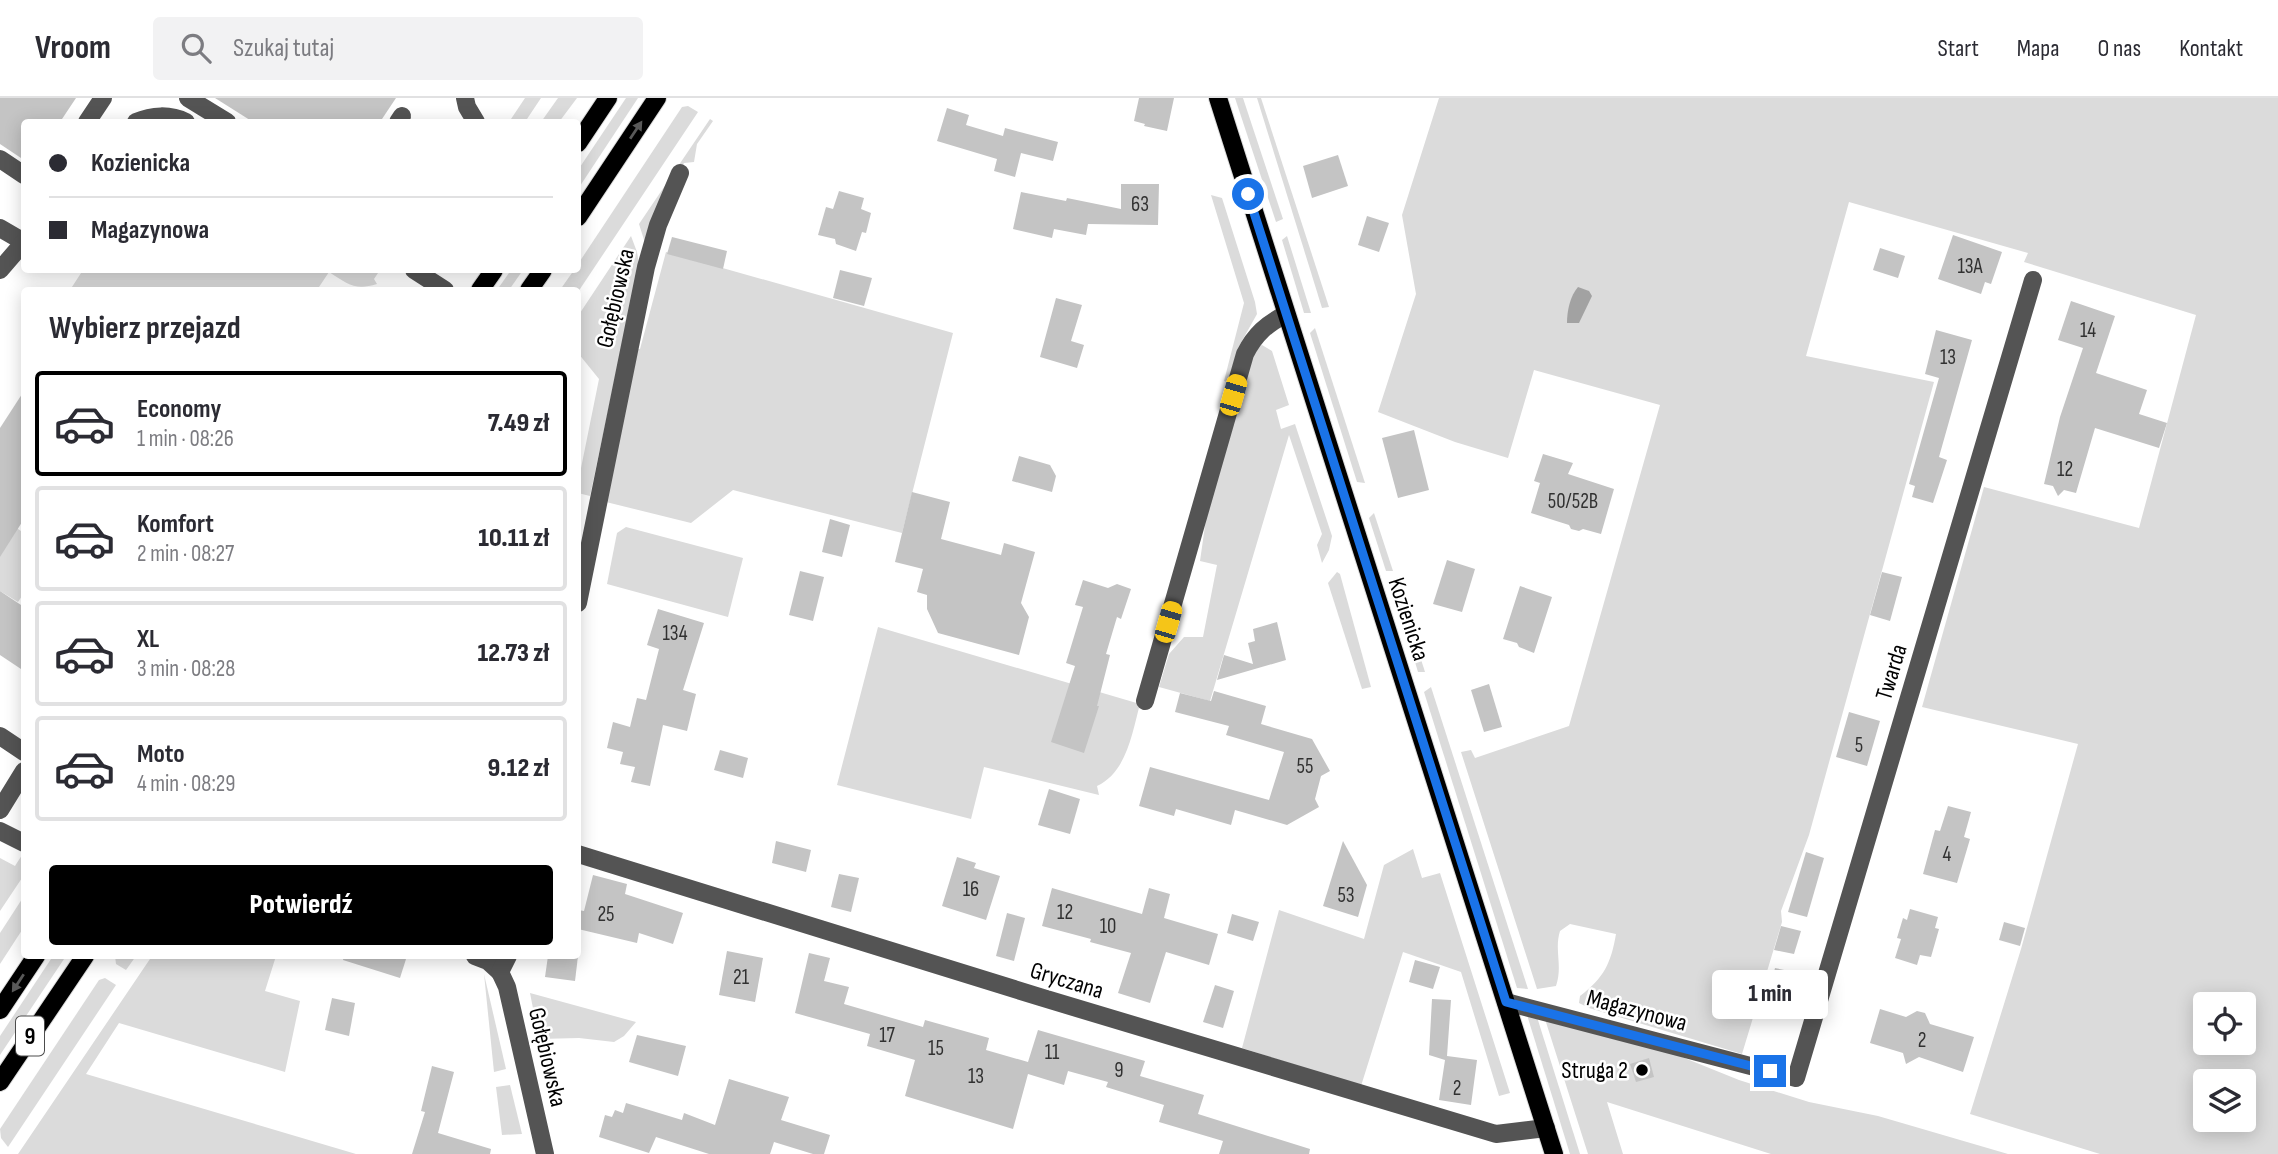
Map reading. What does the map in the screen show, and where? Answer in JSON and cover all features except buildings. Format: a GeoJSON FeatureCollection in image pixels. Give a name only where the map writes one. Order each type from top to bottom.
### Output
{"type":"FeatureCollection","features":[{"type":"Feature","properties":{"kind":"main road"},"geometry":{"type":"LineString","coordinates":[[581,138],[608,98]]}},
{"type":"Feature","properties":{"kind":"main road"},"geometry":{"type":"LineString","coordinates":[[581,213],[657,98]]}},
{"type":"Feature","properties":{"kind":"main road","name":"Kozienicka"},"geometry":{"type":"LineString","coordinates":[[1218,98],[1554,1154]]}},
{"type":"Feature","properties":{"kind":"main road","name":"9"},"geometry":{"type":"LineString","coordinates":[[0,1010],[34,959]]}},
{"type":"Feature","properties":{"kind":"main road","name":"9"},"geometry":{"type":"LineString","coordinates":[[0,1082],[83,959]]}},
{"type":"Feature","properties":{"kind":"street"},"geometry":{"type":"LineString","coordinates":[[89,119],[103,98]]}},
{"type":"Feature","properties":{"kind":"street"},"geometry":{"type":"LineString","coordinates":[[188,98],[222,119]]}},
{"type":"Feature","properties":{"kind":"street"},"geometry":{"type":"LineString","coordinates":[[466,98],[467,107],[474,119]]}},
{"type":"Feature","properties":{"kind":"street"},"geometry":{"type":"LineString","coordinates":[[144,119],[159,116],[178,119]]}},
{"type":"Feature","properties":{"kind":"street"},"geometry":{"type":"LineString","coordinates":[[0,159],[21,173]]}},
{"type":"Feature","properties":{"kind":"street","name":"Gołębiowska"},"geometry":{"type":"LineString","coordinates":[[581,588],[646,267],[658,225],[680,173]]}},
{"type":"Feature","properties":{"kind":"street"},"geometry":{"type":"LineString","coordinates":[[0,228],[21,240]]}},
{"type":"Feature","properties":{"kind":"street"},"geometry":{"type":"LineString","coordinates":[[0,270],[21,246]]}},
{"type":"Feature","properties":{"kind":"street"},"geometry":{"type":"LineString","coordinates":[[419,273],[440,287]]}},
{"type":"Feature","properties":{"kind":"street","name":"Twarda"},"geometry":{"type":"LineString","coordinates":[[1796,1078],[2033,280]]}},
{"type":"Feature","properties":{"kind":"street"},"geometry":{"type":"LineString","coordinates":[[1145,701],[1245,354],[1253,338],[1263,328],[1286,314]]}},
{"type":"Feature","properties":{"kind":"street"},"geometry":{"type":"LineString","coordinates":[[0,736],[21,750]]}},
{"type":"Feature","properties":{"kind":"street"},"geometry":{"type":"LineString","coordinates":[[0,810],[21,776]]}},
{"type":"Feature","properties":{"kind":"street"},"geometry":{"type":"LineString","coordinates":[[0,831],[21,842]]}},
{"type":"Feature","properties":{"kind":"street","name":"Gryczana"},"geometry":{"type":"LineString","coordinates":[[581,855],[1496,1134],[1546,1128]]}},
{"type":"Feature","properties":{"kind":"street"},"geometry":{"type":"LineString","coordinates":[[483,959],[500,972],[506,959]]}},
{"type":"Feature","properties":{"kind":"street","name":"Gołębiowska"},"geometry":{"type":"LineString","coordinates":[[500,972],[507,987],[545,1154]]}},
{"type":"Feature","properties":{"kind":"street","name":"Magazynowa"},"geometry":{"type":"LineString","coordinates":[[1506,1002],[1796,1078]]}},
{"type":"Feature","properties":{"kind":"shaded area"},"geometry":{"type":"Polygon","coordinates":[[[525,98],[541,98],[527,119],[511,119],[525,98]]]}},
{"type":"Feature","properties":{"kind":"shaded area"},"geometry":{"type":"Polygon","coordinates":[[[558,98],[577,98],[561,119],[543,119],[558,98]]]}},
{"type":"Feature","properties":{"kind":"shaded area"},"geometry":{"type":"Polygon","coordinates":[[[626,98],[638,98],[581,184],[581,166],[626,98]]]}},
{"type":"Feature","properties":{"kind":"shaded area"},"geometry":{"type":"Polygon","coordinates":[[[1235,98],[1243,98],[1283,219],[1276,222],[1235,98]]]}},
{"type":"Feature","properties":{"kind":"shaded area"},"geometry":{"type":"Polygon","coordinates":[[[1257,98],[1261,98],[1329,307],[1322,308],[1257,98]]]}},
{"type":"Feature","properties":{"kind":"shaded area"},"geometry":{"type":"Polygon","coordinates":[[[1439,98],[2278,98],[2278,1154],[2100,1154],[1970,1114],[2021,949],[2078,744],[1922,707],[1984,487],[2139,528],[2196,315],[2024,262],[2028,253],[1849,202],[1806,356],[1934,382],[1809,835],[1781,911],[1782,922],[1742,1054],[1579,1003],[1580,996],[1595,983],[1605,969],[1616,934],[1570,924],[1560,931],[1558,938],[1559,972],[1556,986],[1537,989],[1461,752],[1471,750],[1475,758],[1569,726],[1660,405],[1534,370],[1508,458],[1455,442],[1378,412],[1416,294],[1402,215],[1439,98]]]}},
{"type":"Feature","properties":{"kind":"shaded area"},"geometry":{"type":"Polygon","coordinates":[[[688,106],[698,112],[581,288],[562,287],[572,273],[581,273],[581,259],[682,107],[688,106]]]}},
{"type":"Feature","properties":{"kind":"shaded area"},"geometry":{"type":"Polygon","coordinates":[[[710,119],[713,121],[697,144],[694,162],[684,163],[658,206],[645,243],[639,224],[710,119]]]}},
{"type":"Feature","properties":{"kind":"shaded area"},"geometry":{"type":"Polygon","coordinates":[[[1211,195],[1222,198],[1257,314],[1238,348],[1228,382],[1224,381],[1244,303],[1211,195]]]}},
{"type":"Feature","properties":{"kind":"shaded area"},"geometry":{"type":"Polygon","coordinates":[[[631,236],[639,264],[590,496],[581,494],[581,468],[599,379],[581,357],[581,311],[631,236]]]}},
{"type":"Feature","properties":{"kind":"shaded area"},"geometry":{"type":"Polygon","coordinates":[[[1287,236],[1311,313],[1304,313],[1282,240],[1287,236]]]}},
{"type":"Feature","properties":{"kind":"shaded area"},"geometry":{"type":"Polygon","coordinates":[[[666,252],[953,333],[902,533],[733,490],[691,523],[606,502],[638,349],[666,252]]]}},
{"type":"Feature","properties":{"kind":"shaded area"},"geometry":{"type":"Polygon","coordinates":[[[81,273],[328,273],[319,287],[72,287],[81,273]]]}},
{"type":"Feature","properties":{"kind":"shaded area"},"geometry":{"type":"Polygon","coordinates":[[[331,273],[378,273],[374,279],[377,284],[363,287],[347,283],[331,273]]]}},
{"type":"Feature","properties":{"kind":"shaded area"},"geometry":{"type":"Polygon","coordinates":[[[509,273],[521,273],[511,287],[499,287],[509,273]]]}},
{"type":"Feature","properties":{"kind":"shaded area"},"geometry":{"type":"Polygon","coordinates":[[[1578,287],[1589,291],[1592,296],[1579,323],[1567,323],[1569,304],[1578,287]]]}},
{"type":"Feature","properties":{"kind":"shaded area"},"geometry":{"type":"Polygon","coordinates":[[[1315,328],[1365,483],[1357,482],[1310,333],[1315,328]]]}},
{"type":"Feature","properties":{"kind":"shaded area"},"geometry":{"type":"Polygon","coordinates":[[[1262,345],[1272,351],[1289,405],[1276,410],[1281,429],[1295,424],[1332,536],[1322,563],[1317,545],[1322,534],[1289,435],[1210,701],[1159,687],[1169,654],[1184,637],[1203,637],[1217,565],[1200,561],[1207,512],[1255,348],[1262,345]]]}},
{"type":"Feature","properties":{"kind":"shaded area"},"geometry":{"type":"Polygon","coordinates":[[[1374,513],[1393,571],[1386,571],[1369,518],[1374,513]]]}},
{"type":"Feature","properties":{"kind":"shaded area"},"geometry":{"type":"Polygon","coordinates":[[[0,517],[21,531],[21,598],[18,602],[0,591],[0,517]]]}},
{"type":"Feature","properties":{"kind":"shaded area"},"geometry":{"type":"Polygon","coordinates":[[[626,527],[743,558],[728,617],[607,584],[617,533],[626,527]]]}},
{"type":"Feature","properties":{"kind":"shaded area"},"geometry":{"type":"Polygon","coordinates":[[[1337,572],[1340,574],[1371,687],[1362,689],[1328,583],[1337,572]]]}},
{"type":"Feature","properties":{"kind":"shaded area"},"geometry":{"type":"Polygon","coordinates":[[[1397,584],[1425,672],[1418,672],[1392,586],[1397,584]]]}},
{"type":"Feature","properties":{"kind":"shaded area"},"geometry":{"type":"Polygon","coordinates":[[[878,627],[1140,704],[1122,762],[1107,780],[1097,786],[1099,795],[984,767],[971,819],[837,785],[878,627]]]}},
{"type":"Feature","properties":{"kind":"shaded area"},"geometry":{"type":"Polygon","coordinates":[[[1431,687],[1528,989],[1517,988],[1424,692],[1431,687]]]}},
{"type":"Feature","properties":{"kind":"shaded area"},"geometry":{"type":"Polygon","coordinates":[[[1413,849],[1422,878],[1440,873],[1510,1093],[1499,1096],[1461,972],[1403,952],[1361,1086],[1242,1048],[1279,910],[1364,939],[1384,865],[1413,849]]]}},
{"type":"Feature","properties":{"kind":"shaded area"},"geometry":{"type":"Polygon","coordinates":[[[21,857],[21,880],[0,911],[0,858],[15,866],[21,857]]]}},
{"type":"Feature","properties":{"kind":"shaded area"},"geometry":{"type":"Polygon","coordinates":[[[21,901],[21,932],[0,964],[0,933],[21,901]]]}},
{"type":"Feature","properties":{"kind":"shaded area"},"geometry":{"type":"Polygon","coordinates":[[[51,959],[64,959],[0,1055],[0,1036],[51,959]]]}},
{"type":"Feature","properties":{"kind":"shaded area"},"geometry":{"type":"Polygon","coordinates":[[[115,959],[134,959],[126,970],[116,964],[115,959]]]}},
{"type":"Feature","properties":{"kind":"shaded area"},"geometry":{"type":"Polygon","coordinates":[[[150,959],[275,959],[265,991],[300,1001],[285,1072],[119,1023],[86,1074],[356,1154],[18,1154],[150,959]]]}},
{"type":"Feature","properties":{"kind":"shaded area"},"geometry":{"type":"Polygon","coordinates":[[[484,974],[506,1069],[494,1072],[484,974]]]}},
{"type":"Feature","properties":{"kind":"shaded area"},"geometry":{"type":"Polygon","coordinates":[[[105,978],[116,985],[8,1147],[1,1138],[0,1129],[99,980],[105,978]]]}},
{"type":"Feature","properties":{"kind":"shaded area"},"geometry":{"type":"Polygon","coordinates":[[[530,993],[636,1022],[624,1036],[614,1042],[579,1038],[539,1039],[530,993]]]}},
{"type":"Feature","properties":{"kind":"shaded area"},"geometry":{"type":"Polygon","coordinates":[[[1527,1015],[1537,1017],[1580,1154],[1570,1154],[1527,1015]]]}},
{"type":"Feature","properties":{"kind":"shaded area"},"geometry":{"type":"Polygon","coordinates":[[[1544,1016],[1677,1055],[1739,1080],[1809,1102],[1878,1116],[2008,1154],[1771,1154],[1607,1102],[1623,1154],[1588,1154],[1544,1016]]]}},
{"type":"Feature","properties":{"kind":"shaded area"},"geometry":{"type":"Polygon","coordinates":[[[510,1085],[522,1134],[502,1135],[496,1087],[510,1085]]]}},
{"type":"Feature","properties":{"kind":"place","name":"Struga 2"},"geometry":{"type":"Point","coordinates":[1642,1070]}},
{"type":"Feature","properties":{"kind":"route"},"geometry":{"type":"LineString","coordinates":[[1248,194],[1506,1002],[1770,1071]]}}]}
